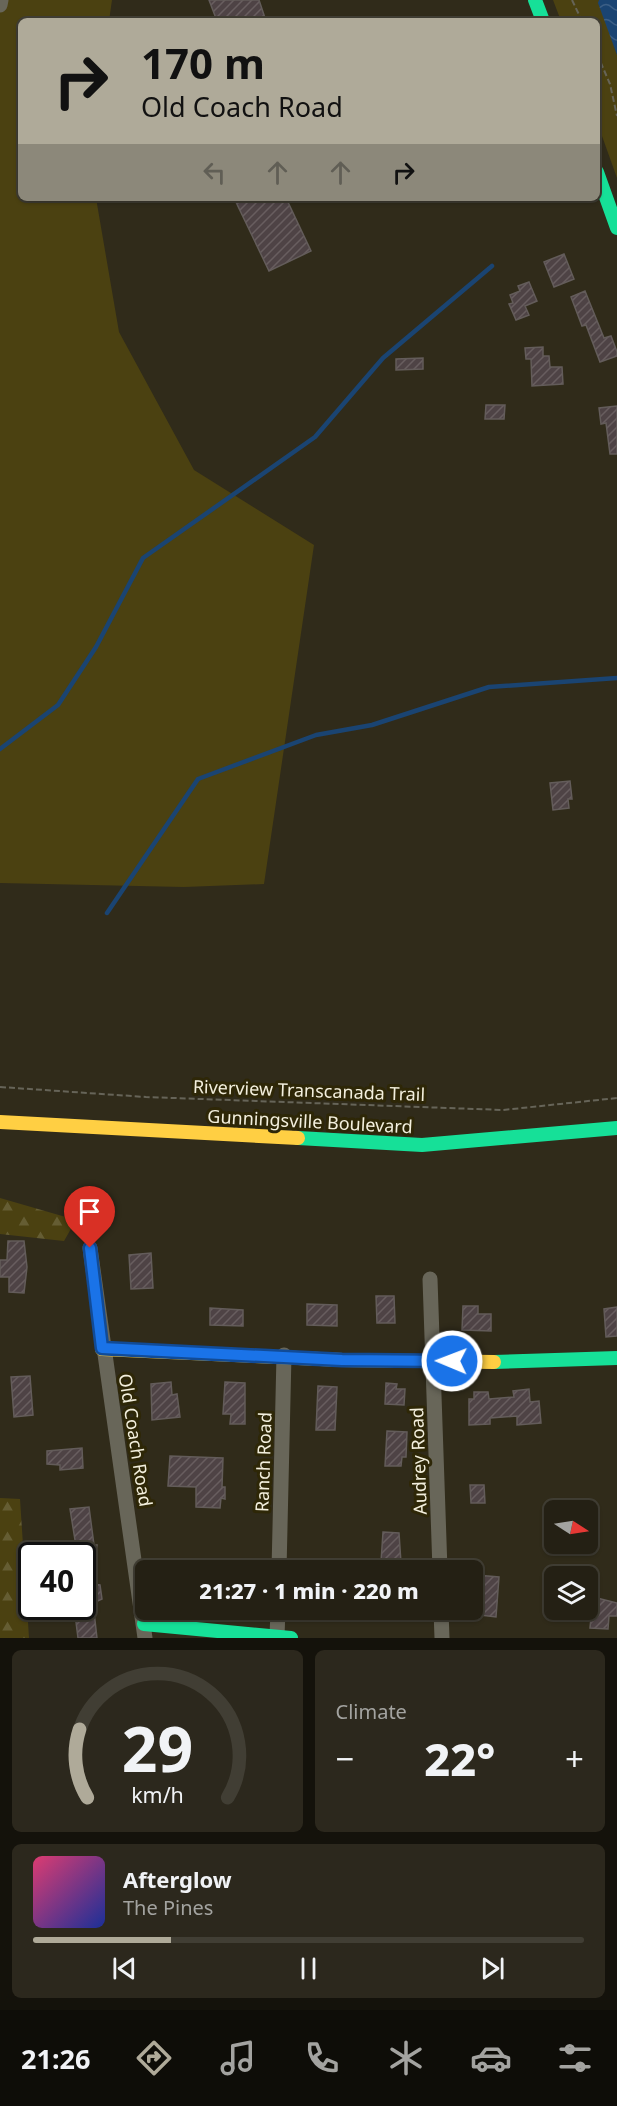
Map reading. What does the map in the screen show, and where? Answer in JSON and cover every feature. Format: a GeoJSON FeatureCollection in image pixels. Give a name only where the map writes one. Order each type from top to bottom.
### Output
{"type":"FeatureCollection","features":[{"type":"Feature","properties":{"kind":"main road"},"geometry":{"type":"LineString","coordinates":[[535,0],[542,18]]}},
{"type":"Feature","properties":{"kind":"main road"},"geometry":{"type":"LineString","coordinates":[[600,180],[617,228]]}},
{"type":"Feature","properties":{"kind":"main road","name":"Gunningsville Boulevard"},"geometry":{"type":"LineString","coordinates":[[0,1122],[422,1145],[617,1128]]}},
{"type":"Feature","properties":{"kind":"main road"},"geometry":{"type":"LineString","coordinates":[[102,1348],[284,1355],[342,1360],[489,1362],[617,1358]]}},
{"type":"Feature","properties":{"kind":"main road"},"geometry":{"type":"LineString","coordinates":[[145,1631],[284,1637]]}},
{"type":"Feature","properties":{"kind":"street"},"geometry":{"type":"LineString","coordinates":[[0,5],[2,0]]}},
{"type":"Feature","properties":{"kind":"street","name":"Old Coach Road"},"geometry":{"type":"LineString","coordinates":[[90,1248],[102,1348],[145,1631]]}},
{"type":"Feature","properties":{"kind":"street","name":"Audrey Road"},"geometry":{"type":"LineString","coordinates":[[430,1279],[440,1560]]}},
{"type":"Feature","properties":{"kind":"street","name":"Ranch Road"},"geometry":{"type":"LineString","coordinates":[[279,1560],[284,1355]]}},
{"type":"Feature","properties":{"kind":"street"},"geometry":{"type":"LineString","coordinates":[[280,1620],[284,1637]]}},
{"type":"Feature","properties":{"kind":"street"},"geometry":{"type":"LineString","coordinates":[[441,1620],[442,1638]]}},
{"type":"Feature","properties":{"kind":"path"},"geometry":{"type":"LineString","coordinates":[[572,0],[581,18]]}},
{"type":"Feature","properties":{"kind":"path"},"geometry":{"type":"LineString","coordinates":[[600,61],[610,84],[617,116]]}},
{"type":"Feature","properties":{"kind":"path","name":"Riverview Transcanada Trail"},"geometry":{"type":"LineString","coordinates":[[0,1087],[157,1098],[503,1110],[617,1098]]}},
{"type":"Feature","properties":{"kind":"green space"},"geometry":{"type":"Polygon","coordinates":[[[0,0],[112,0],[109,18],[18,18],[18,201],[97,201],[119,332],[194,470],[314,545],[264,884],[184,887],[0,883],[0,0]]]}},
{"type":"Feature","properties":{"kind":"green space"},"geometry":{"type":"Polygon","coordinates":[[[553,0],[599,0],[617,55],[617,178],[600,130],[600,18],[560,18],[553,0]]]}},
{"type":"Feature","properties":{"kind":"green space"},"geometry":{"type":"Polygon","coordinates":[[[0,1198],[76,1220],[64,1241],[0,1234],[0,1198]]]}},
{"type":"Feature","properties":{"kind":"green space"},"geometry":{"type":"Polygon","coordinates":[[[0,1498],[20,1499],[23,1542],[18,1542],[18,1620],[28,1620],[29,1638],[0,1638],[0,1498]]]}},
{"type":"Feature","properties":{"kind":"water"},"geometry":{"type":"Polygon","coordinates":[[[599,0],[617,0],[617,55],[598,3],[599,0]]]}},
{"type":"Feature","properties":{"kind":"building"},"geometry":{"type":"Polygon","coordinates":[[[209,0],[259,0],[265,18],[216,18],[209,0]]]}},
{"type":"Feature","properties":{"kind":"building"},"geometry":{"type":"Polygon","coordinates":[[[235,201],[287,201],[311,251],[269,271],[235,201]]]}},
{"type":"Feature","properties":{"kind":"building"},"geometry":{"type":"Polygon","coordinates":[[[564,254],[574,279],[554,287],[544,262],[564,254]]]}},
{"type":"Feature","properties":{"kind":"building"},"geometry":{"type":"Polygon","coordinates":[[[529,282],[537,301],[525,306],[529,315],[516,320],[509,304],[513,303],[510,295],[520,291],[518,286],[529,282]]]}},
{"type":"Feature","properties":{"kind":"building"},"geometry":{"type":"Polygon","coordinates":[[[585,291],[604,338],[611,336],[617,352],[617,356],[600,362],[586,325],[582,326],[571,297],[585,291]]]}},
{"type":"Feature","properties":{"kind":"building"},"geometry":{"type":"Polygon","coordinates":[[[543,347],[543,356],[549,356],[550,367],[562,367],[563,384],[532,386],[531,359],[526,359],[525,348],[543,347]]]}},
{"type":"Feature","properties":{"kind":"building"},"geometry":{"type":"Polygon","coordinates":[[[423,358],[423,369],[396,370],[396,359],[423,358]]]}},
{"type":"Feature","properties":{"kind":"building"},"geometry":{"type":"Polygon","coordinates":[[[486,405],[505,405],[504,419],[485,419],[486,405]]]}},
{"type":"Feature","properties":{"kind":"building"},"geometry":{"type":"Polygon","coordinates":[[[617,406],[617,454],[610,454],[606,423],[601,424],[599,408],[617,406]]]}},
{"type":"Feature","properties":{"kind":"building"},"geometry":{"type":"Polygon","coordinates":[[[570,781],[572,799],[568,799],[569,808],[553,810],[550,783],[570,781]]]}},
{"type":"Feature","properties":{"kind":"building"},"geometry":{"type":"Polygon","coordinates":[[[8,1241],[24,1241],[27,1267],[24,1293],[9,1292],[9,1277],[0,1277],[0,1260],[7,1260],[8,1241]]]}},
{"type":"Feature","properties":{"kind":"building"},"geometry":{"type":"Polygon","coordinates":[[[151,1253],[153,1288],[131,1289],[129,1255],[151,1253]]]}},
{"type":"Feature","properties":{"kind":"building"},"geometry":{"type":"Polygon","coordinates":[[[376,1296],[394,1296],[395,1323],[377,1323],[376,1296]]]}},
{"type":"Feature","properties":{"kind":"building"},"geometry":{"type":"Polygon","coordinates":[[[307,1304],[337,1305],[337,1326],[307,1325],[307,1304]]]}},
{"type":"Feature","properties":{"kind":"building"},"geometry":{"type":"Polygon","coordinates":[[[463,1306],[478,1306],[478,1314],[491,1314],[491,1331],[462,1330],[463,1306]]]}},
{"type":"Feature","properties":{"kind":"building"},"geometry":{"type":"Polygon","coordinates":[[[617,1307],[617,1336],[606,1337],[604,1309],[617,1307]]]}},
{"type":"Feature","properties":{"kind":"building"},"geometry":{"type":"Polygon","coordinates":[[[210,1308],[243,1310],[243,1326],[210,1325],[210,1308]]]}},
{"type":"Feature","properties":{"kind":"building"},"geometry":{"type":"Polygon","coordinates":[[[30,1376],[33,1415],[14,1417],[11,1377],[30,1376]]]}},
{"type":"Feature","properties":{"kind":"building"},"geometry":{"type":"Polygon","coordinates":[[[171,1382],[172,1395],[177,1394],[180,1417],[152,1420],[151,1384],[171,1382]]]}},
{"type":"Feature","properties":{"kind":"building"},"geometry":{"type":"Polygon","coordinates":[[[225,1382],[245,1383],[245,1424],[230,1424],[231,1414],[223,1414],[225,1382]]]}},
{"type":"Feature","properties":{"kind":"building"},"geometry":{"type":"Polygon","coordinates":[[[386,1383],[397,1384],[396,1389],[405,1389],[404,1405],[385,1404],[386,1383]]]}},
{"type":"Feature","properties":{"kind":"building"},"geometry":{"type":"Polygon","coordinates":[[[318,1386],[337,1387],[335,1430],[316,1430],[318,1386]]]}},
{"type":"Feature","properties":{"kind":"building"},"geometry":{"type":"Polygon","coordinates":[[[529,1389],[530,1402],[539,1401],[541,1423],[517,1425],[517,1416],[490,1418],[490,1424],[469,1425],[469,1399],[474,1399],[474,1392],[488,1392],[489,1399],[514,1397],[513,1391],[529,1389]]]}},
{"type":"Feature","properties":{"kind":"building"},"geometry":{"type":"Polygon","coordinates":[[[387,1431],[407,1432],[406,1457],[402,1457],[401,1466],[385,1466],[387,1431]]]}},
{"type":"Feature","properties":{"kind":"building"},"geometry":{"type":"Polygon","coordinates":[[[82,1448],[83,1468],[60,1470],[60,1465],[47,1464],[47,1451],[82,1448]]]}},
{"type":"Feature","properties":{"kind":"building"},"geometry":{"type":"Polygon","coordinates":[[[170,1456],[223,1458],[222,1487],[225,1487],[225,1499],[221,1498],[220,1508],[196,1507],[196,1487],[168,1486],[170,1456]]]}},
{"type":"Feature","properties":{"kind":"building"},"geometry":{"type":"Polygon","coordinates":[[[470,1485],[484,1485],[485,1503],[471,1503],[470,1485]]]}},
{"type":"Feature","properties":{"kind":"building"},"geometry":{"type":"Polygon","coordinates":[[[89,1507],[94,1542],[75,1542],[70,1509],[89,1507]]]}},
{"type":"Feature","properties":{"kind":"building"},"geometry":{"type":"Polygon","coordinates":[[[383,1532],[399,1533],[401,1560],[381,1560],[383,1532]]]}},
{"type":"Feature","properties":{"kind":"building"},"geometry":{"type":"Polygon","coordinates":[[[483,1576],[499,1577],[496,1617],[483,1615],[483,1576]]]}},
{"type":"Feature","properties":{"kind":"building"},"geometry":{"type":"Polygon","coordinates":[[[96,1584],[100,1585],[102,1599],[96,1602],[96,1584]]]}},
{"type":"Feature","properties":{"kind":"building"},"geometry":{"type":"Polygon","coordinates":[[[598,1598],[617,1603],[617,1616],[609,1616],[608,1629],[590,1628],[591,1620],[598,1620],[598,1598]]]}},
{"type":"Feature","properties":{"kind":"building"},"geometry":{"type":"Polygon","coordinates":[[[76,1620],[95,1620],[97,1638],[78,1638],[76,1620]]]}},
{"type":"Feature","properties":{"kind":"waterway"},"geometry":{"type":"LineString","coordinates":[[0,749],[58,705],[96,647],[143,558],[315,437],[383,358],[492,266]]}},
{"type":"Feature","properties":{"kind":"waterway"},"geometry":{"type":"LineString","coordinates":[[107,913],[198,779],[316,735],[372,725],[489,687],[617,678]]}},
{"type":"Feature","properties":{"kind":"traffic: fast"},"geometry":{"type":"LineString","coordinates":[[535,0],[542,18]]}},
{"type":"Feature","properties":{"kind":"traffic: fast"},"geometry":{"type":"LineString","coordinates":[[600,180],[617,228]]}},
{"type":"Feature","properties":{"kind":"traffic: fast"},"geometry":{"type":"LineString","coordinates":[[298,1138],[422,1145],[617,1128]]}},
{"type":"Feature","properties":{"kind":"traffic: fast"},"geometry":{"type":"LineString","coordinates":[[494,1362],[617,1358]]}},
{"type":"Feature","properties":{"kind":"traffic: fast"},"geometry":{"type":"LineString","coordinates":[[144,1624],[291,1638]]}},
{"type":"Feature","properties":{"kind":"traffic: slow"},"geometry":{"type":"LineString","coordinates":[[0,1122],[298,1138]]}},
{"type":"Feature","properties":{"kind":"traffic: slow"},"geometry":{"type":"LineString","coordinates":[[102,1349],[342,1360],[494,1362]]}},
{"type":"Feature","properties":{"kind":"route"},"geometry":{"type":"LineString","coordinates":[[90,1248],[102,1348],[284,1355],[342,1360],[452,1361]]}}]}
